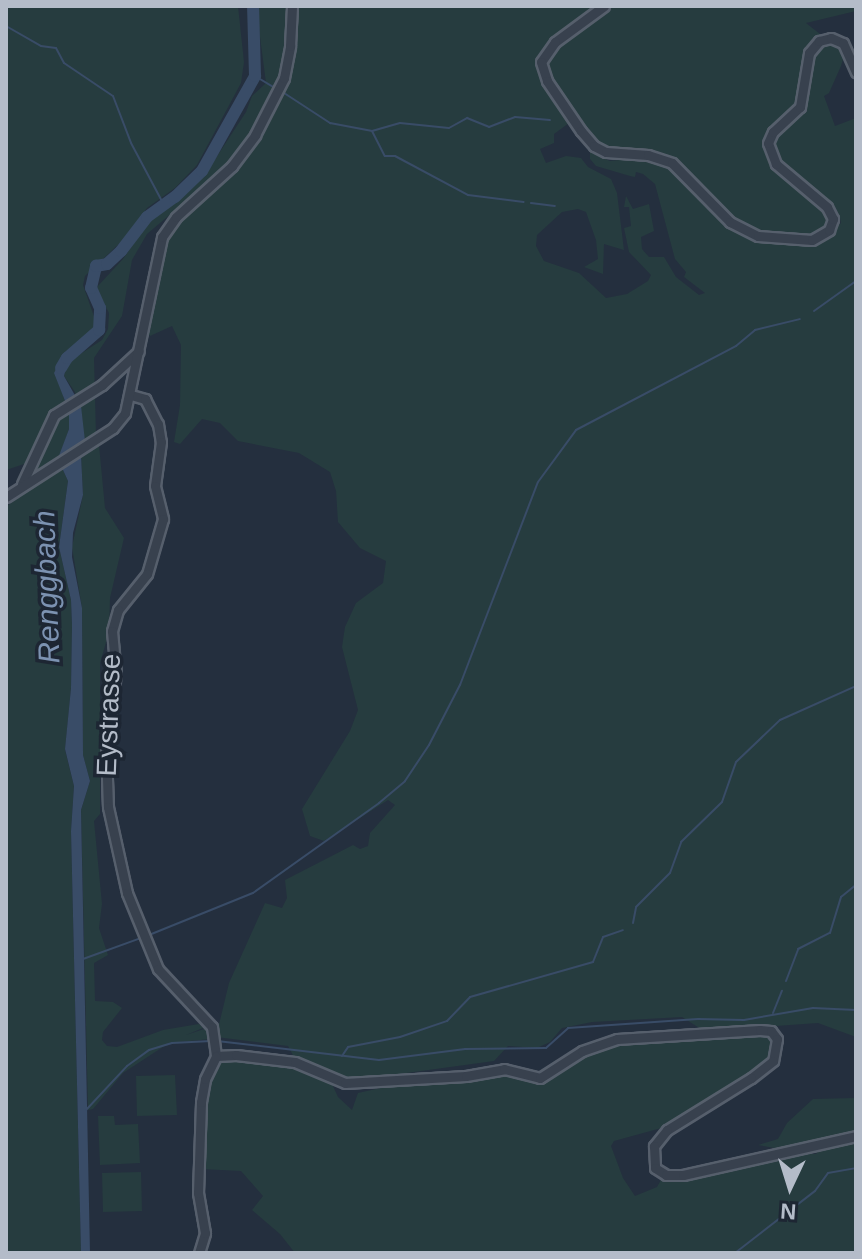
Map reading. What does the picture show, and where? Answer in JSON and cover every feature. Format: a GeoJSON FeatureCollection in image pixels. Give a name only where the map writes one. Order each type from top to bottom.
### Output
{"type":"FeatureCollection","features":[{"type":"Feature","properties":{"kind":"street"},"geometry":{"type":"LineString","coordinates":[[6,497],[113,428],[125,413],[166,228],[241,156],[279,91],[290,46],[292,6]]}},
{"type":"Feature","properties":{"kind":"street"},"geometry":{"type":"LineString","coordinates":[[604,6],[555,42],[541,62],[547,81],[594,146],[606,152],[648,155],[672,163],[730,222],[758,236],[812,240],[829,230],[833,219],[827,207],[776,164],[768,143],[776,129],[800,107],[808,56],[815,43],[826,38],[839,41],[848,49],[856,72]]}},
{"type":"Feature","properties":{"kind":"street"},"geometry":{"type":"LineString","coordinates":[[22,484],[54,415],[117,374],[139,351]]}},
{"type":"Feature","properties":{"kind":"street","name":"Eystrasse"},"geometry":{"type":"LineString","coordinates":[[131,395],[145,399],[158,424],[161,442],[155,486],[163,519],[147,574],[118,610],[112,631],[116,674],[106,748],[108,807],[127,893],[158,969],[189,998],[214,1033],[215,1052]]}},
{"type":"Feature","properties":{"kind":"street"},"geometry":{"type":"LineString","coordinates":[[199,1253],[205,1233],[198,1193],[201,1102],[215,1052],[295,1062],[345,1083],[466,1076],[504,1069],[540,1078],[582,1051],[617,1039],[771,1031],[777,1039],[773,1061],[667,1130],[654,1146],[655,1168],[666,1175],[683,1175],[856,1136]]}},
{"type":"Feature","properties":{"kind":"green space"},"geometry":{"type":"Polygon","coordinates":[[[6,6],[238,6],[244,62],[241,83],[197,165],[175,188],[147,208],[121,242],[85,276],[83,285],[97,325],[94,331],[65,352],[63,396],[69,411],[69,429],[60,455],[30,475],[27,463],[6,470],[6,6]]]}},
{"type":"Feature","properties":{"kind":"green space"},"geometry":{"type":"Polygon","coordinates":[[[256,6],[289,6],[286,56],[277,90],[230,164],[147,234],[132,260],[122,316],[94,358],[96,435],[85,441],[75,392],[64,376],[65,369],[74,358],[102,340],[108,329],[109,313],[96,288],[123,259],[152,217],[206,173],[246,112],[252,96],[266,83],[256,6]]]}},
{"type":"Feature","properties":{"kind":"green space"},"geometry":{"type":"Polygon","coordinates":[[[298,6],[856,6],[856,11],[806,23],[820,34],[807,51],[800,100],[792,113],[773,128],[765,145],[771,162],[827,211],[829,222],[822,233],[811,237],[783,237],[743,228],[666,157],[614,150],[596,143],[555,88],[551,92],[569,123],[554,134],[554,143],[540,149],[546,163],[566,156],[581,158],[588,167],[611,179],[617,193],[624,250],[604,244],[603,274],[584,267],[598,259],[596,240],[586,212],[578,209],[562,212],[537,235],[536,246],[544,261],[579,273],[606,298],[627,294],[648,281],[651,275],[629,252],[624,228],[631,226],[629,207],[624,207],[626,196],[633,209],[649,204],[654,231],[641,237],[642,249],[649,257],[664,257],[676,277],[699,295],[705,293],[684,277],[686,272],[675,259],[655,184],[643,174],[636,172],[635,177],[596,166],[590,159],[590,152],[610,161],[645,157],[668,164],[726,221],[746,235],[777,242],[808,243],[824,238],[841,223],[839,214],[777,159],[772,146],[777,134],[805,107],[815,48],[830,41],[845,52],[829,93],[824,96],[835,126],[856,118],[856,1037],[818,1023],[704,1031],[682,1017],[592,1022],[562,1028],[550,1042],[537,1048],[508,1046],[494,1061],[370,1078],[332,1077],[317,1064],[295,1059],[288,1046],[216,1037],[229,983],[265,903],[282,908],[287,898],[285,880],[353,845],[360,849],[368,846],[370,833],[395,805],[388,800],[324,841],[310,836],[302,809],[350,731],[358,710],[342,647],[345,627],[356,603],[383,583],[386,561],[360,548],[338,522],[336,491],[330,472],[299,453],[238,441],[220,423],[202,419],[180,444],[174,442],[180,405],[181,345],[172,326],[150,336],[147,332],[172,226],[246,158],[280,99],[291,66],[298,6]]]}},
{"type":"Feature","properties":{"kind":"green space"},"geometry":{"type":"Polygon","coordinates":[[[99,445],[105,508],[124,538],[110,598],[109,632],[100,663],[100,814],[94,821],[102,904],[99,928],[108,955],[94,963],[95,1001],[113,1002],[122,1008],[103,1032],[102,1040],[107,1046],[117,1047],[163,1030],[199,1024],[203,1028],[186,1035],[207,1028],[211,1039],[169,1043],[123,1073],[93,1109],[88,1110],[81,810],[90,781],[83,755],[82,608],[72,547],[83,495],[81,455],[99,445]]]}},
{"type":"Feature","properties":{"kind":"green space"},"geometry":{"type":"Polygon","coordinates":[[[54,469],[63,470],[68,481],[59,547],[71,600],[72,625],[71,688],[65,750],[74,786],[71,831],[81,1253],[6,1253],[6,507],[54,469]]]}},
{"type":"Feature","properties":{"kind":"green space"},"geometry":{"type":"Polygon","coordinates":[[[766,1035],[774,1046],[768,1064],[665,1127],[614,1141],[611,1146],[623,1178],[635,1196],[657,1187],[662,1178],[673,1179],[797,1153],[816,1154],[822,1147],[856,1138],[856,1253],[295,1253],[280,1234],[252,1210],[263,1196],[241,1171],[201,1169],[206,1090],[212,1071],[225,1060],[298,1066],[332,1084],[338,1097],[352,1110],[358,1093],[385,1087],[450,1082],[496,1073],[548,1079],[592,1050],[626,1041],[766,1035]]]}},
{"type":"Feature","properties":{"kind":"green space"},"geometry":{"type":"Polygon","coordinates":[[[175,1075],[177,1115],[137,1116],[136,1076],[175,1075]]]}},
{"type":"Feature","properties":{"kind":"green space"},"geometry":{"type":"Polygon","coordinates":[[[856,1098],[856,1133],[785,1150],[758,1145],[778,1139],[787,1123],[813,1099],[856,1098]]]}},
{"type":"Feature","properties":{"kind":"green space"},"geometry":{"type":"Polygon","coordinates":[[[98,1116],[114,1116],[115,1125],[138,1124],[140,1163],[100,1165],[98,1116]]]}},
{"type":"Feature","properties":{"kind":"green space"},"geometry":{"type":"Polygon","coordinates":[[[141,1172],[142,1211],[103,1212],[102,1173],[141,1172]]]}},
{"type":"Feature","properties":{"kind":"water"},"geometry":{"type":"Polygon","coordinates":[[[65,352],[74,358],[67,364],[64,376],[81,406],[85,441],[81,455],[83,495],[73,533],[72,557],[82,608],[83,755],[90,781],[81,810],[90,1253],[81,1253],[71,831],[74,786],[65,749],[71,688],[71,600],[59,547],[68,481],[63,470],[54,469],[69,429],[69,411],[54,373],[65,352]]]}},
{"type":"Feature","properties":{"kind":"waterway","name":"Renggbach"},"geometry":{"type":"LineString","coordinates":[[61,368],[67,358],[99,330],[100,308],[91,288],[96,266],[107,264],[147,217],[175,197],[202,171],[255,76],[253,6]]}},
{"type":"Feature","properties":{"kind":"waterway"},"geometry":{"type":"LineString","coordinates":[[6,26],[41,46],[56,48],[64,63],[113,96],[131,143],[164,205]]}},
{"type":"Feature","properties":{"kind":"waterway"},"geometry":{"type":"LineString","coordinates":[[255,76],[275,88]]}},
{"type":"Feature","properties":{"kind":"waterway"},"geometry":{"type":"LineString","coordinates":[[281,91],[330,123],[372,131],[385,156],[395,156],[468,195],[524,202]]}},
{"type":"Feature","properties":{"kind":"waterway"},"geometry":{"type":"LineString","coordinates":[[372,131],[400,123],[449,128],[467,118],[489,127],[515,117],[550,120]]}},
{"type":"Feature","properties":{"kind":"waterway"},"geometry":{"type":"LineString","coordinates":[[531,203],[555,206]]}},
{"type":"Feature","properties":{"kind":"waterway"},"geometry":{"type":"LineString","coordinates":[[814,311],[856,281]]}},
{"type":"Feature","properties":{"kind":"waterway"},"geometry":{"type":"LineString","coordinates":[[149,935],[253,893],[405,781],[429,745],[460,685],[538,482],[576,430],[736,346],[755,330],[800,319]]}},
{"type":"Feature","properties":{"kind":"waterway"},"geometry":{"type":"LineString","coordinates":[[633,923],[636,907],[670,873],[681,842],[722,802],[736,762],[780,720],[856,686]]}},
{"type":"Feature","properties":{"kind":"waterway"},"geometry":{"type":"LineString","coordinates":[[856,853],[856,863]]}},
{"type":"Feature","properties":{"kind":"waterway"},"geometry":{"type":"LineString","coordinates":[[786,981],[798,949],[830,933],[841,897],[856,885]]}},
{"type":"Feature","properties":{"kind":"waterway"},"geometry":{"type":"LineString","coordinates":[[342,1056],[348,1047],[400,1037],[447,1021],[470,997],[593,962],[603,937],[623,930]]}},
{"type":"Feature","properties":{"kind":"waterway"},"geometry":{"type":"LineString","coordinates":[[83,959],[141,938]]}},
{"type":"Feature","properties":{"kind":"waterway"},"geometry":{"type":"LineString","coordinates":[[773,1013],[782,991]]}},
{"type":"Feature","properties":{"kind":"waterway"},"geometry":{"type":"LineString","coordinates":[[217,1041],[379,1060],[465,1049],[546,1048],[568,1028],[698,1019],[744,1020],[813,1008],[856,1010]]}},
{"type":"Feature","properties":{"kind":"waterway"},"geometry":{"type":"LineString","coordinates":[[86,1110],[127,1066],[149,1050],[172,1043],[211,1041]]}},
{"type":"Feature","properties":{"kind":"waterway"},"geometry":{"type":"LineString","coordinates":[[735,1253],[815,1191],[828,1173],[856,1168]]}}]}
